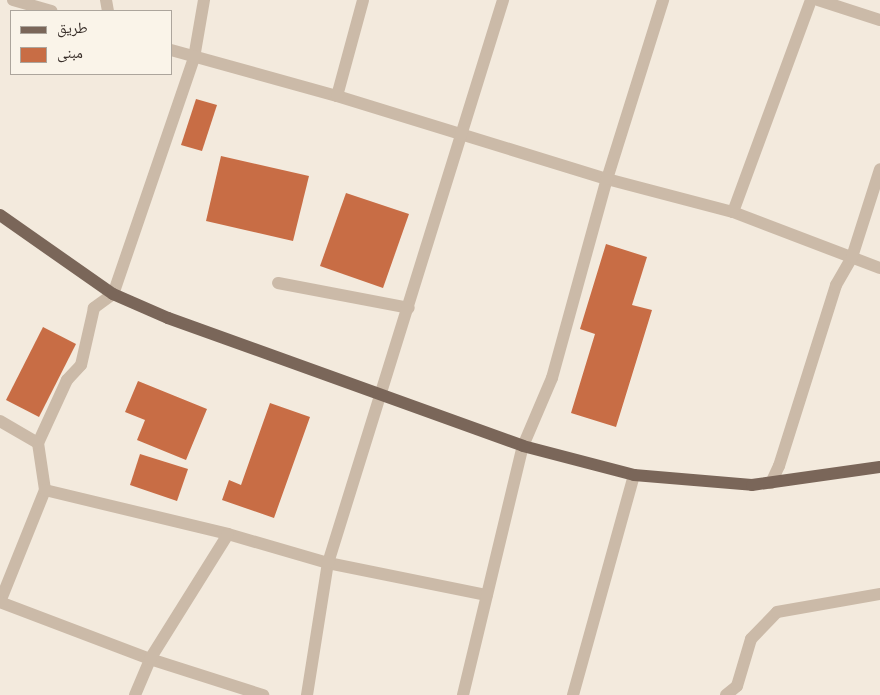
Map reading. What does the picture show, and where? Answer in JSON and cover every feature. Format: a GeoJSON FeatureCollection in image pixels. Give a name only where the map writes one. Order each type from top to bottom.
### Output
{"type":"FeatureCollection","features":[{"type":"Feature","properties":{"kind":"main road"},"geometry":{"type":"LineString","coordinates":[[0,215],[113,294],[168,318],[523,446],[634,475],[752,485],[880,466]]}},
{"type":"Feature","properties":{"kind":"street"},"geometry":{"type":"LineString","coordinates":[[13,0],[48,10]]}},
{"type":"Feature","properties":{"kind":"street"},"geometry":{"type":"LineString","coordinates":[[204,0],[194,58],[113,294],[94,308],[81,365],[67,380],[38,443],[45,490],[0,602],[150,659],[263,695]]}},
{"type":"Feature","properties":{"kind":"street"},"geometry":{"type":"LineString","coordinates":[[337,96],[363,0]]}},
{"type":"Feature","properties":{"kind":"street"},"geometry":{"type":"LineString","coordinates":[[308,695],[328,563],[379,393],[410,308],[459,133],[503,0]]}},
{"type":"Feature","properties":{"kind":"street"},"geometry":{"type":"LineString","coordinates":[[463,695],[523,446],[552,378],[607,179],[663,0]]}},
{"type":"Feature","properties":{"kind":"street"},"geometry":{"type":"LineString","coordinates":[[733,212],[811,0]]}},
{"type":"Feature","properties":{"kind":"street"},"geometry":{"type":"LineString","coordinates":[[818,0],[880,20]]}},
{"type":"Feature","properties":{"kind":"street"},"geometry":{"type":"LineString","coordinates":[[172,50],[194,58],[337,96],[607,179],[733,212],[880,268]]}},
{"type":"Feature","properties":{"kind":"street"},"geometry":{"type":"LineString","coordinates":[[771,482],[779,466],[836,285],[852,257],[880,169]]}},
{"type":"Feature","properties":{"kind":"street"},"geometry":{"type":"LineString","coordinates":[[278,283],[410,308]]}},
{"type":"Feature","properties":{"kind":"street"},"geometry":{"type":"LineString","coordinates":[[0,422],[38,443]]}},
{"type":"Feature","properties":{"kind":"street"},"geometry":{"type":"LineString","coordinates":[[573,695],[634,475]]}},
{"type":"Feature","properties":{"kind":"street"},"geometry":{"type":"LineString","coordinates":[[45,490],[228,534],[328,563],[487,595]]}},
{"type":"Feature","properties":{"kind":"street"},"geometry":{"type":"LineString","coordinates":[[135,695],[150,659],[228,534]]}},
{"type":"Feature","properties":{"kind":"street"},"geometry":{"type":"LineString","coordinates":[[726,695],[737,686],[751,638],[778,612],[880,594]]}},
{"type":"Feature","properties":{"kind":"building"},"geometry":{"type":"Polygon","coordinates":[[[196,99],[217,105],[202,151],[181,145],[196,99]]]}},
{"type":"Feature","properties":{"kind":"building"},"geometry":{"type":"Polygon","coordinates":[[[221,156],[309,176],[293,241],[206,221],[221,156]]]}},
{"type":"Feature","properties":{"kind":"building"},"geometry":{"type":"Polygon","coordinates":[[[346,193],[409,214],[383,288],[320,266],[346,193]]]}},
{"type":"Feature","properties":{"kind":"building"},"geometry":{"type":"Polygon","coordinates":[[[606,244],[647,257],[632,305],[652,310],[616,427],[571,413],[595,334],[580,329],[606,244]]]}},
{"type":"Feature","properties":{"kind":"building"},"geometry":{"type":"Polygon","coordinates":[[[43,327],[76,344],[39,417],[6,400],[43,327]]]}},
{"type":"Feature","properties":{"kind":"building"},"geometry":{"type":"Polygon","coordinates":[[[138,381],[207,409],[186,460],[137,440],[145,420],[125,412],[138,381]]]}},
{"type":"Feature","properties":{"kind":"building"},"geometry":{"type":"Polygon","coordinates":[[[270,403],[310,417],[274,518],[222,500],[229,480],[241,485],[270,403]]]}},
{"type":"Feature","properties":{"kind":"building"},"geometry":{"type":"Polygon","coordinates":[[[140,454],[188,469],[177,501],[130,485],[140,454]]]}}]}
